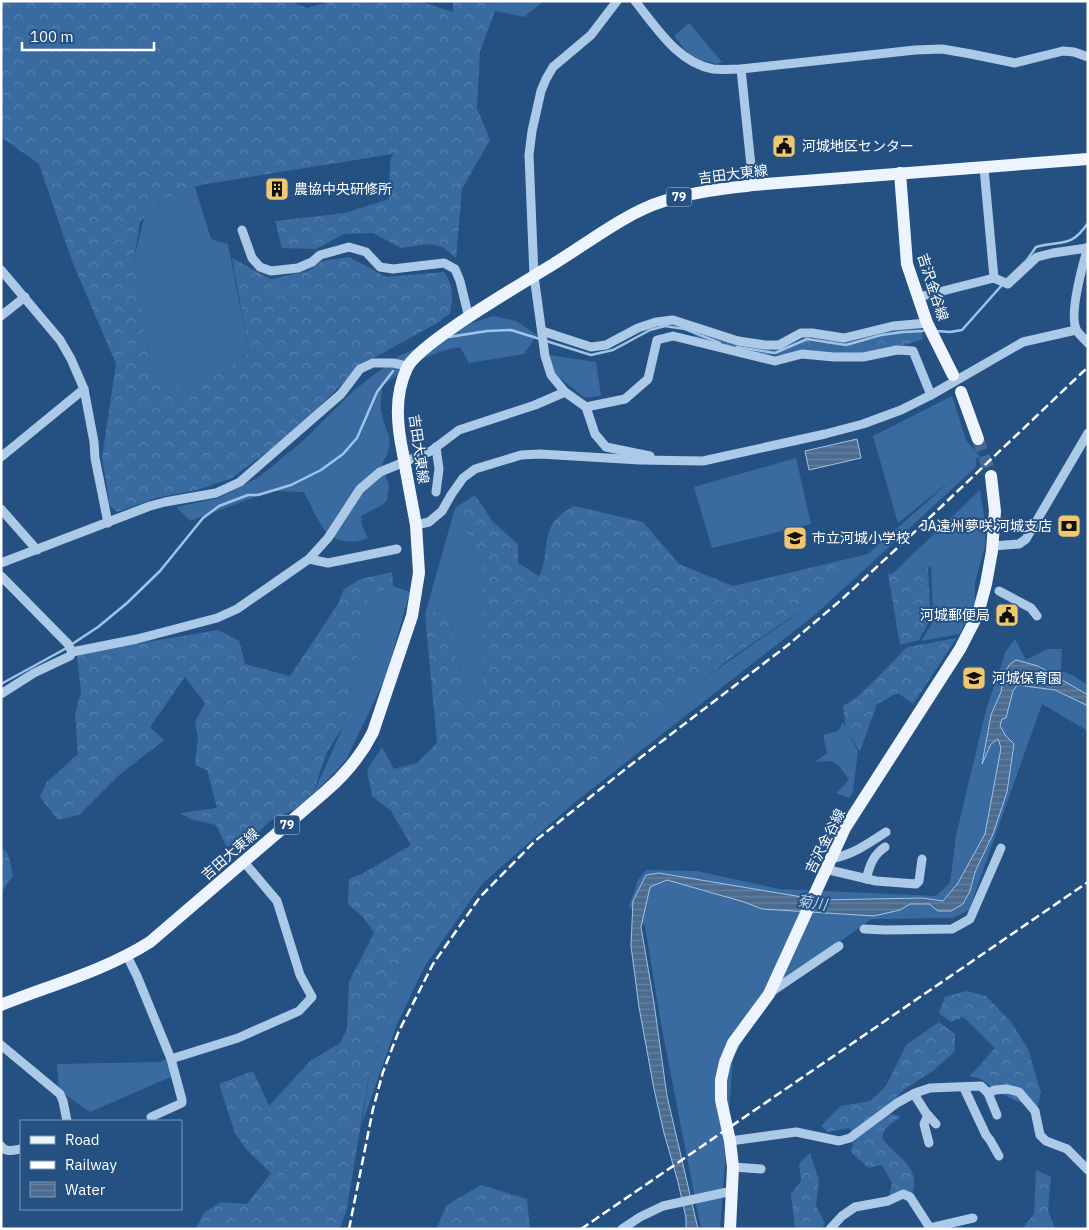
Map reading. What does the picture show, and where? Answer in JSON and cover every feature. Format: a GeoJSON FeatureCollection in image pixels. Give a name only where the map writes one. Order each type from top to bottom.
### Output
{"type":"FeatureCollection","features":[{"type":"Feature","properties":{"kind":"main road","name":"吉田大東線"},"geometry":{"type":"LineString","coordinates":[[1,1005],[92,972],[127,956],[150,942],[344,776],[364,749],[372,732],[412,616],[419,574],[416,525],[398,426],[398,407],[400,387],[407,366],[423,350],[468,318],[633,214],[663,201],[703,191],[753,185],[1088,159]]}},
{"type":"Feature","properties":{"kind":"main road","name":"吉沢金谷線"},"geometry":{"type":"LineString","coordinates":[[900,173],[907,264],[927,323],[953,375]]}},
{"type":"Feature","properties":{"kind":"main road"},"geometry":{"type":"LineString","coordinates":[[961,392],[978,439]]}},
{"type":"Feature","properties":{"kind":"main road","name":"吉沢金谷線"},"geometry":{"type":"LineString","coordinates":[[730,1229],[733,1168],[730,1141],[721,1100],[721,1080],[725,1062],[733,1043],[769,994],[846,828],[960,649],[978,614],[993,546],[995,511],[991,476]]}},
{"type":"Feature","properties":{"kind":"street"},"geometry":{"type":"LineString","coordinates":[[617,1],[591,35],[553,67],[541,90],[529,155],[534,276],[544,346],[551,375],[565,392],[586,407],[595,434],[606,447],[653,456],[662,460]]}},
{"type":"Feature","properties":{"kind":"street"},"geometry":{"type":"LineString","coordinates":[[635,1],[674,47],[687,59],[714,69],[740,69],[915,50],[942,49],[1015,63],[1063,51],[1074,52],[1088,57]]}},
{"type":"Feature","properties":{"kind":"street"},"geometry":{"type":"LineString","coordinates":[[740,69],[753,185]]}},
{"type":"Feature","properties":{"kind":"street"},"geometry":{"type":"LineString","coordinates":[[984,168],[996,279]]}},
{"type":"Feature","properties":{"kind":"street"},"geometry":{"type":"LineString","coordinates":[[242,230],[252,258],[260,267],[271,270],[298,268],[312,262],[320,255],[349,247],[366,252],[380,267],[394,269],[444,263],[455,269],[460,281],[468,318]]}},
{"type":"Feature","properties":{"kind":"street"},"geometry":{"type":"LineString","coordinates":[[918,297],[996,279],[1008,284],[1037,257],[1088,248],[1075,301],[1076,330],[1088,343]]}},
{"type":"Feature","properties":{"kind":"street"},"geometry":{"type":"LineString","coordinates":[[1,270],[60,340],[71,359],[84,389],[108,523]]}},
{"type":"Feature","properties":{"kind":"street"},"geometry":{"type":"LineString","coordinates":[[1,316],[25,297]]}},
{"type":"Feature","properties":{"kind":"street"},"geometry":{"type":"LineString","coordinates":[[542,332],[591,347],[606,345],[638,328],[656,322],[673,320],[738,341],[779,346],[801,333],[844,338],[893,326],[927,323]]}},
{"type":"Feature","properties":{"kind":"street"},"geometry":{"type":"LineString","coordinates":[[416,525],[429,522],[442,511],[463,478],[475,469],[521,455],[556,454],[703,461],[829,433],[863,424],[901,410],[931,395],[1022,342],[1076,330]]}},
{"type":"Feature","properties":{"kind":"street"},"geometry":{"type":"LineString","coordinates":[[586,407],[624,399],[648,379],[657,340],[673,336],[775,361],[802,354],[864,357],[897,350],[913,351],[931,395]]}},
{"type":"Feature","properties":{"kind":"street"},"geometry":{"type":"LineString","coordinates":[[1,563],[165,502],[216,494],[240,482],[341,394],[360,369],[373,363],[393,363],[407,366]]}},
{"type":"Feature","properties":{"kind":"street"},"geometry":{"type":"LineString","coordinates":[[1,457],[84,389]]}},
{"type":"Feature","properties":{"kind":"street"},"geometry":{"type":"LineString","coordinates":[[70,649],[137,639],[217,618],[237,610],[309,559],[328,538],[360,489],[380,472],[431,451],[459,430],[534,405],[565,392]]}},
{"type":"Feature","properties":{"kind":"street"},"geometry":{"type":"LineString","coordinates":[[993,546],[1019,544],[1026,539],[1088,433]]}},
{"type":"Feature","properties":{"kind":"street"},"geometry":{"type":"LineString","coordinates":[[436,447],[439,469],[436,492]]}},
{"type":"Feature","properties":{"kind":"street"},"geometry":{"type":"LineString","coordinates":[[1,509],[37,550]]}},
{"type":"Feature","properties":{"kind":"street"},"geometry":{"type":"LineString","coordinates":[[309,559],[328,563],[397,549]]}},
{"type":"Feature","properties":{"kind":"street"},"geometry":{"type":"LineString","coordinates":[[1,576],[70,649],[70,656],[34,673],[1,694]]}},
{"type":"Feature","properties":{"kind":"street"},"geometry":{"type":"LineString","coordinates":[[1000,591],[1031,608],[1037,616]]}},
{"type":"Feature","properties":{"kind":"street"},"geometry":{"type":"LineString","coordinates":[[826,868],[843,856],[858,850],[886,832]]}},
{"type":"Feature","properties":{"kind":"street"},"geometry":{"type":"LineString","coordinates":[[866,879],[871,861],[885,847]]}},
{"type":"Feature","properties":{"kind":"street"},"geometry":{"type":"LineString","coordinates":[[864,929],[952,929],[970,919],[1001,848]]}},
{"type":"Feature","properties":{"kind":"street"},"geometry":{"type":"LineString","coordinates":[[826,868],[876,882],[916,884],[920,881],[922,859]]}},
{"type":"Feature","properties":{"kind":"street"},"geometry":{"type":"LineString","coordinates":[[171,1059],[238,1038],[299,1011],[312,997],[300,975],[277,900],[244,862]]}},
{"type":"Feature","properties":{"kind":"street"},"geometry":{"type":"LineString","coordinates":[[769,994],[839,946]]}},
{"type":"Feature","properties":{"kind":"street"},"geometry":{"type":"LineString","coordinates":[[127,956],[171,1059],[182,1103],[151,1117]]}},
{"type":"Feature","properties":{"kind":"street"},"geometry":{"type":"LineString","coordinates":[[1,1046],[60,1094],[67,1120]]}},
{"type":"Feature","properties":{"kind":"street"},"geometry":{"type":"LineString","coordinates":[[730,1141],[796,1132],[839,1141],[850,1138],[897,1103],[930,1088],[980,1086],[988,1092],[997,1115]]}},
{"type":"Feature","properties":{"kind":"street"},"geometry":{"type":"LineString","coordinates":[[964,1088],[986,1135],[999,1156]]}},
{"type":"Feature","properties":{"kind":"street"},"geometry":{"type":"LineString","coordinates":[[988,1092],[1008,1089],[1018,1092],[1035,1111],[1040,1135],[1046,1140],[1068,1149],[1088,1170]]}},
{"type":"Feature","properties":{"kind":"street"},"geometry":{"type":"LineString","coordinates":[[914,1094],[936,1124]]}},
{"type":"Feature","properties":{"kind":"street"},"geometry":{"type":"LineString","coordinates":[[928,1115],[924,1124],[929,1143]]}},
{"type":"Feature","properties":{"kind":"street"},"geometry":{"type":"LineString","coordinates":[[1,1146],[10,1151],[20,1149]]}},
{"type":"Feature","properties":{"kind":"street"},"geometry":{"type":"LineString","coordinates":[[733,1168],[761,1169]]}},
{"type":"Feature","properties":{"kind":"street"},"geometry":{"type":"LineString","coordinates":[[622,1229],[640,1217],[663,1206],[732,1191]]}},
{"type":"Feature","properties":{"kind":"street"},"geometry":{"type":"LineString","coordinates":[[833,1227],[842,1216],[855,1207],[888,1201],[903,1194],[910,1197],[930,1228],[974,1218]]}},
{"type":"Feature","properties":{"kind":"green space"},"geometry":{"type":"Polygon","coordinates":[[[1,1],[290,1],[307,8],[331,1],[419,1],[453,12],[453,1],[499,1],[480,51],[477,108],[490,140],[462,189],[456,258],[443,247],[428,244],[401,248],[373,233],[344,234],[316,249],[282,248],[275,221],[345,213],[389,199],[390,162],[393,154],[200,185],[160,201],[140,222],[134,259],[153,381],[190,392],[249,353],[232,258],[271,279],[308,271],[322,261],[349,257],[386,277],[444,272],[450,282],[452,292],[450,313],[439,322],[361,365],[306,420],[232,478],[197,490],[156,498],[117,512],[110,506],[102,458],[116,364],[72,261],[39,164],[1,137],[1,1]]]}},
{"type":"Feature","properties":{"kind":"green space"},"geometry":{"type":"Polygon","coordinates":[[[499,1],[544,1],[524,17],[495,11],[499,1]]]}},
{"type":"Feature","properties":{"kind":"green space"},"geometry":{"type":"Polygon","coordinates":[[[689,23],[722,62],[717,64],[692,58],[674,36],[689,23]]]}},
{"type":"Feature","properties":{"kind":"green space"},"geometry":{"type":"Polygon","coordinates":[[[195,187],[211,239],[228,244],[249,353],[185,396],[153,381],[134,259],[144,218],[160,201],[195,187]]]}},
{"type":"Feature","properties":{"kind":"green space"},"geometry":{"type":"Polygon","coordinates":[[[493,316],[516,321],[537,335],[524,354],[469,363],[460,347],[449,349],[418,362],[382,386],[381,410],[390,442],[387,455],[382,464],[389,486],[387,500],[382,505],[361,516],[362,526],[368,538],[347,542],[331,536],[322,526],[304,492],[271,491],[190,521],[176,507],[219,498],[259,477],[303,441],[353,391],[399,356],[472,323],[493,316]]]}},
{"type":"Feature","properties":{"kind":"green space"},"geometry":{"type":"Polygon","coordinates":[[[921,327],[923,339],[902,346],[838,357],[762,354],[692,336],[704,334],[776,349],[820,337],[849,341],[907,328],[921,327]]]}},
{"type":"Feature","properties":{"kind":"green space"},"geometry":{"type":"Polygon","coordinates":[[[549,355],[596,362],[601,396],[585,398],[555,374],[549,355]]]}},
{"type":"Feature","properties":{"kind":"green space"},"geometry":{"type":"Polygon","coordinates":[[[952,396],[966,440],[980,456],[976,459],[976,467],[816,614],[574,803],[482,884],[425,966],[397,1024],[362,1124],[371,1063],[406,959],[452,914],[509,845],[572,791],[626,733],[811,604],[954,478],[898,523],[873,436],[952,396]]]}},
{"type":"Feature","properties":{"kind":"green space"},"geometry":{"type":"Polygon","coordinates":[[[796,458],[811,524],[712,548],[694,487],[796,458]]]}},
{"type":"Feature","properties":{"kind":"green space"},"geometry":{"type":"Polygon","coordinates":[[[980,490],[985,521],[985,546],[975,582],[975,602],[960,634],[921,641],[933,622],[931,567],[891,575],[980,490]]]}},
{"type":"Feature","properties":{"kind":"green space"},"geometry":{"type":"Polygon","coordinates":[[[475,495],[493,522],[518,544],[518,563],[539,576],[552,525],[560,515],[574,506],[643,522],[679,564],[733,586],[868,554],[811,604],[731,658],[631,734],[576,788],[509,845],[452,914],[406,959],[371,1063],[347,1208],[340,1229],[195,1229],[205,1212],[221,1202],[247,1204],[271,1173],[247,1150],[235,1133],[219,1084],[253,1071],[269,1106],[310,1061],[340,1043],[347,1029],[349,982],[374,933],[364,918],[348,904],[349,879],[362,874],[411,845],[391,811],[372,796],[367,770],[382,747],[394,769],[417,763],[437,743],[425,614],[448,609],[466,697],[480,696],[484,671],[484,569],[455,508],[475,495]]]}},
{"type":"Feature","properties":{"kind":"green space"},"geometry":{"type":"Polygon","coordinates":[[[455,508],[484,569],[484,671],[480,696],[466,697],[448,609],[425,614],[455,508]]]}},
{"type":"Feature","properties":{"kind":"green space"},"geometry":{"type":"Polygon","coordinates":[[[928,568],[931,618],[919,640],[900,645],[888,574],[928,568]]]}},
{"type":"Feature","properties":{"kind":"green space"},"geometry":{"type":"Polygon","coordinates":[[[392,572],[393,586],[370,595],[344,725],[327,752],[312,796],[294,810],[270,821],[245,846],[226,846],[216,825],[190,819],[181,813],[217,808],[207,770],[195,765],[198,737],[195,722],[205,703],[185,677],[150,727],[164,740],[118,776],[79,815],[58,820],[40,797],[46,783],[78,754],[75,715],[81,692],[77,654],[218,630],[239,641],[245,664],[290,676],[338,604],[344,589],[361,579],[392,572]]]}},
{"type":"Feature","properties":{"kind":"green space"},"geometry":{"type":"Polygon","coordinates":[[[393,586],[410,592],[385,679],[346,760],[312,796],[344,725],[370,594],[393,586]]]}},
{"type":"Feature","properties":{"kind":"green space"},"geometry":{"type":"Polygon","coordinates":[[[957,638],[913,704],[898,693],[877,704],[860,751],[846,729],[843,706],[857,697],[907,647],[957,638]]]}},
{"type":"Feature","properties":{"kind":"green space"},"geometry":{"type":"Polygon","coordinates":[[[1015,639],[1026,660],[1047,649],[1062,649],[1061,671],[1088,685],[1088,731],[1042,704],[969,910],[953,918],[871,919],[769,994],[733,1058],[720,1229],[701,1229],[661,1024],[645,926],[629,906],[638,880],[646,870],[697,871],[779,889],[936,896],[950,883],[956,836],[986,710],[1006,651],[1015,639]]]}},
{"type":"Feature","properties":{"kind":"green space"},"geometry":{"type":"Polygon","coordinates":[[[843,722],[858,751],[853,792],[849,798],[836,793],[849,780],[840,767],[832,761],[815,762],[827,753],[823,735],[838,731],[843,722]]]}},
{"type":"Feature","properties":{"kind":"green space"},"geometry":{"type":"Polygon","coordinates":[[[1,846],[8,854],[13,875],[1,893],[1,846]]]}},
{"type":"Feature","properties":{"kind":"green space"},"geometry":{"type":"Polygon","coordinates":[[[966,991],[986,996],[1011,1022],[1028,1049],[1041,1092],[1037,1108],[1012,1099],[983,1080],[970,1076],[995,1048],[963,1017],[951,1022],[939,1013],[945,997],[966,991]]]}},
{"type":"Feature","properties":{"kind":"green space"},"geometry":{"type":"Polygon","coordinates":[[[939,1022],[955,1034],[955,1051],[933,1071],[905,1089],[880,1112],[901,1116],[885,1129],[882,1138],[906,1163],[914,1176],[912,1195],[888,1201],[892,1183],[882,1165],[868,1168],[851,1152],[855,1135],[849,1128],[828,1132],[821,1126],[841,1106],[870,1101],[886,1086],[906,1045],[939,1022]]]}},
{"type":"Feature","properties":{"kind":"green space"},"geometry":{"type":"Polygon","coordinates":[[[169,1058],[173,1076],[90,1112],[59,1090],[57,1064],[160,1062],[169,1058]]]}},
{"type":"Feature","properties":{"kind":"green space"},"geometry":{"type":"Polygon","coordinates":[[[810,1153],[819,1180],[816,1206],[825,1223],[822,1229],[795,1229],[791,1194],[801,1181],[799,1164],[810,1153]]]}},
{"type":"Feature","properties":{"kind":"green space"},"geometry":{"type":"Polygon","coordinates":[[[1036,1170],[1051,1177],[1048,1210],[1055,1229],[1022,1229],[1034,1214],[1036,1170]]]}},
{"type":"Feature","properties":{"kind":"green space"},"geometry":{"type":"Polygon","coordinates":[[[481,1185],[527,1199],[530,1229],[436,1229],[447,1205],[481,1185]]]}},
{"type":"Feature","properties":{"kind":"water"},"geometry":{"type":"Polygon","coordinates":[[[857,439],[861,458],[809,470],[805,451],[857,439]]]}},
{"type":"Feature","properties":{"kind":"water","name":"菊川"},"geometry":{"type":"Polygon","coordinates":[[[1016,660],[1038,666],[1088,695],[1088,706],[1055,690],[1017,685],[1013,691],[1006,718],[1002,719],[1000,726],[1014,744],[1007,792],[993,834],[975,872],[970,891],[963,904],[951,911],[938,911],[929,904],[910,904],[900,910],[874,916],[762,909],[667,880],[650,887],[641,927],[667,1096],[698,1229],[686,1229],[686,1218],[678,1182],[654,1089],[639,1007],[631,946],[633,901],[646,875],[659,873],[820,900],[922,898],[943,901],[958,883],[985,834],[1001,748],[998,739],[991,744],[982,764],[991,715],[1001,692],[1004,674],[1010,664],[1016,660]]]}},
{"type":"Feature","properties":{"kind":"waterway"},"geometry":{"type":"LineString","coordinates":[[1005,281],[1027,260],[1036,247],[1071,240],[1088,223]]}},
{"type":"Feature","properties":{"kind":"waterway"},"geometry":{"type":"LineString","coordinates":[[936,331],[950,332],[962,330],[1002,285]]}},
{"type":"Feature","properties":{"kind":"waterway"},"geometry":{"type":"LineString","coordinates":[[449,337],[487,331],[511,330],[591,355],[613,350],[650,330],[665,326],[685,329],[720,343]]}},
{"type":"Feature","properties":{"kind":"waterway"},"geometry":{"type":"LineString","coordinates":[[737,347],[775,353],[807,339],[846,345],[881,335],[923,331]]}},
{"type":"Feature","properties":{"kind":"waterway"},"geometry":{"type":"LineString","coordinates":[[1,684],[63,650],[98,627],[127,603],[160,571],[203,518],[219,506],[248,495],[258,495],[291,485],[321,470],[343,454],[357,438],[377,392],[393,371]]}},
{"type":"Feature","properties":{"kind":"tunnel"},"geometry":{"type":"LineString","coordinates":[[978,439],[991,476]]}},
{"type":"Feature","properties":{"kind":"railway"},"geometry":{"type":"LineString","coordinates":[[349,1229],[373,1109],[383,1072],[398,1033],[433,964],[480,897],[535,841],[628,767],[788,645],[841,600],[1088,367]]}},
{"type":"Feature","properties":{"kind":"railway"},"geometry":{"type":"LineString","coordinates":[[581,1229],[1088,882]]}},
{"type":"Feature","properties":{"kind":"place","name":"河城地区センター"},"geometry":{"type":"Point","coordinates":[784,146]}},
{"type":"Feature","properties":{"kind":"place","name":"農協中央研修所"},"geometry":{"type":"Point","coordinates":[277,189]}},
{"type":"Feature","properties":{"kind":"place","name":"JA遠州夢咲 河城支店"},"geometry":{"type":"Point","coordinates":[1069,526]}},
{"type":"Feature","properties":{"kind":"place","name":"市立河城小学校"},"geometry":{"type":"Point","coordinates":[795,538]}},
{"type":"Feature","properties":{"kind":"place","name":"河城郵便局"},"geometry":{"type":"Point","coordinates":[1007,615]}},
{"type":"Feature","properties":{"kind":"place","name":"河城保育園"},"geometry":{"type":"Point","coordinates":[974,678]}}]}
